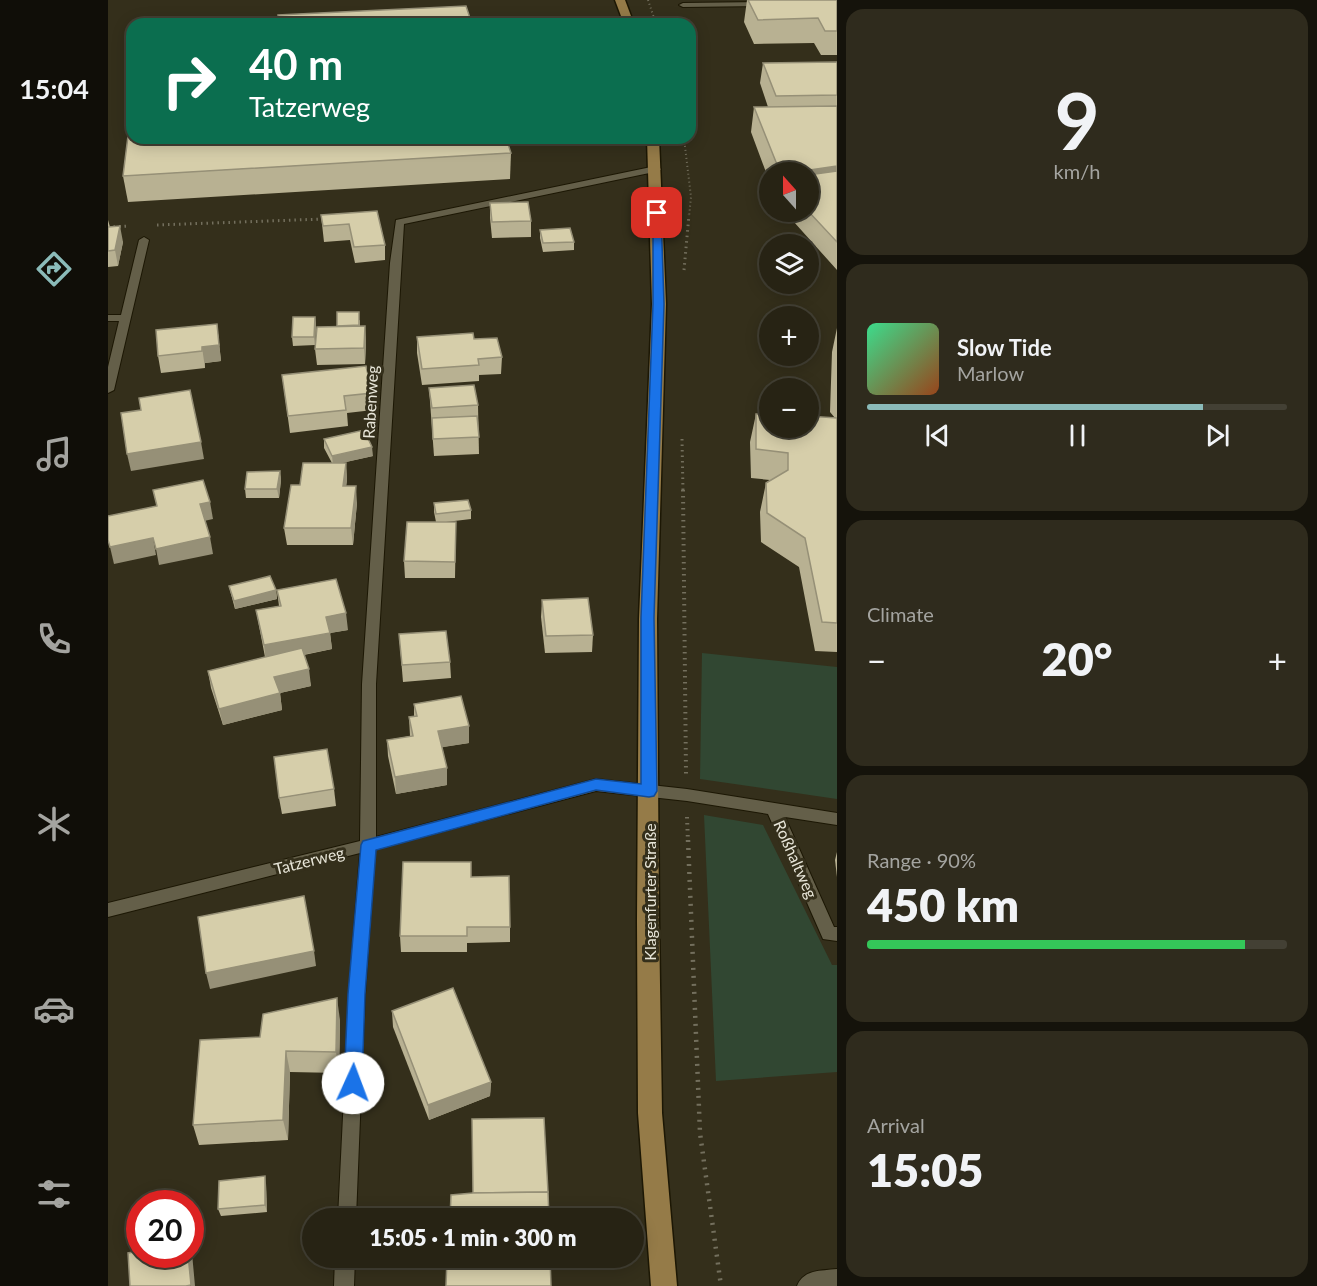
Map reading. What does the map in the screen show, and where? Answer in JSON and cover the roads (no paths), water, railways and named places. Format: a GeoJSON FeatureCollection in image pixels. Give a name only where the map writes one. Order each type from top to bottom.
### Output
{"type":"FeatureCollection","features":[{"type":"Feature","properties":{"kind":"main road"},"geometry":{"type":"LineString","coordinates":[[620,0],[627,18]]}},
{"type":"Feature","properties":{"kind":"main road","name":"Klagenfurter Straße"},"geometry":{"type":"LineString","coordinates":[[654,144],[659,304],[648,618],[650,1113],[664,1286]]}},
{"type":"Feature","properties":{"kind":"lane"},"geometry":{"type":"LineString","coordinates":[[683,6],[776,4]]}},
{"type":"Feature","properties":{"kind":"lane","name":"Rabenweg"},"geometry":{"type":"LineString","coordinates":[[368,845],[369,684],[399,222],[656,168]]}},
{"type":"Feature","properties":{"kind":"lane"},"geometry":{"type":"LineString","coordinates":[[108,390],[144,240]]}},
{"type":"Feature","properties":{"kind":"lane"},"geometry":{"type":"LineString","coordinates":[[108,318],[125,318]]}},
{"type":"Feature","properties":{"kind":"lane","name":"Tatzerweg"},"geometry":{"type":"LineString","coordinates":[[108,910],[368,845],[596,784],[649,791]]}},
{"type":"Feature","properties":{"kind":"lane","name":"Roßhaltweg"},"geometry":{"type":"LineString","coordinates":[[649,791],[837,819]]}},
{"type":"Feature","properties":{"kind":"lane","name":"Roßhaltweg"},"geometry":{"type":"LineString","coordinates":[[774,810],[829,934],[837,934]]}},
{"type":"Feature","properties":{"kind":"lane"},"geometry":{"type":"LineString","coordinates":[[347,1208],[357,994],[368,845]]}},
{"type":"Feature","properties":{"kind":"lane"},"geometry":{"type":"LineString","coordinates":[[344,1286],[345,1268]]}},
{"type":"Feature","properties":{"kind":"lane"},"geometry":{"type":"LineString","coordinates":[[807,1286],[812,1281],[837,1279]]}}]}
